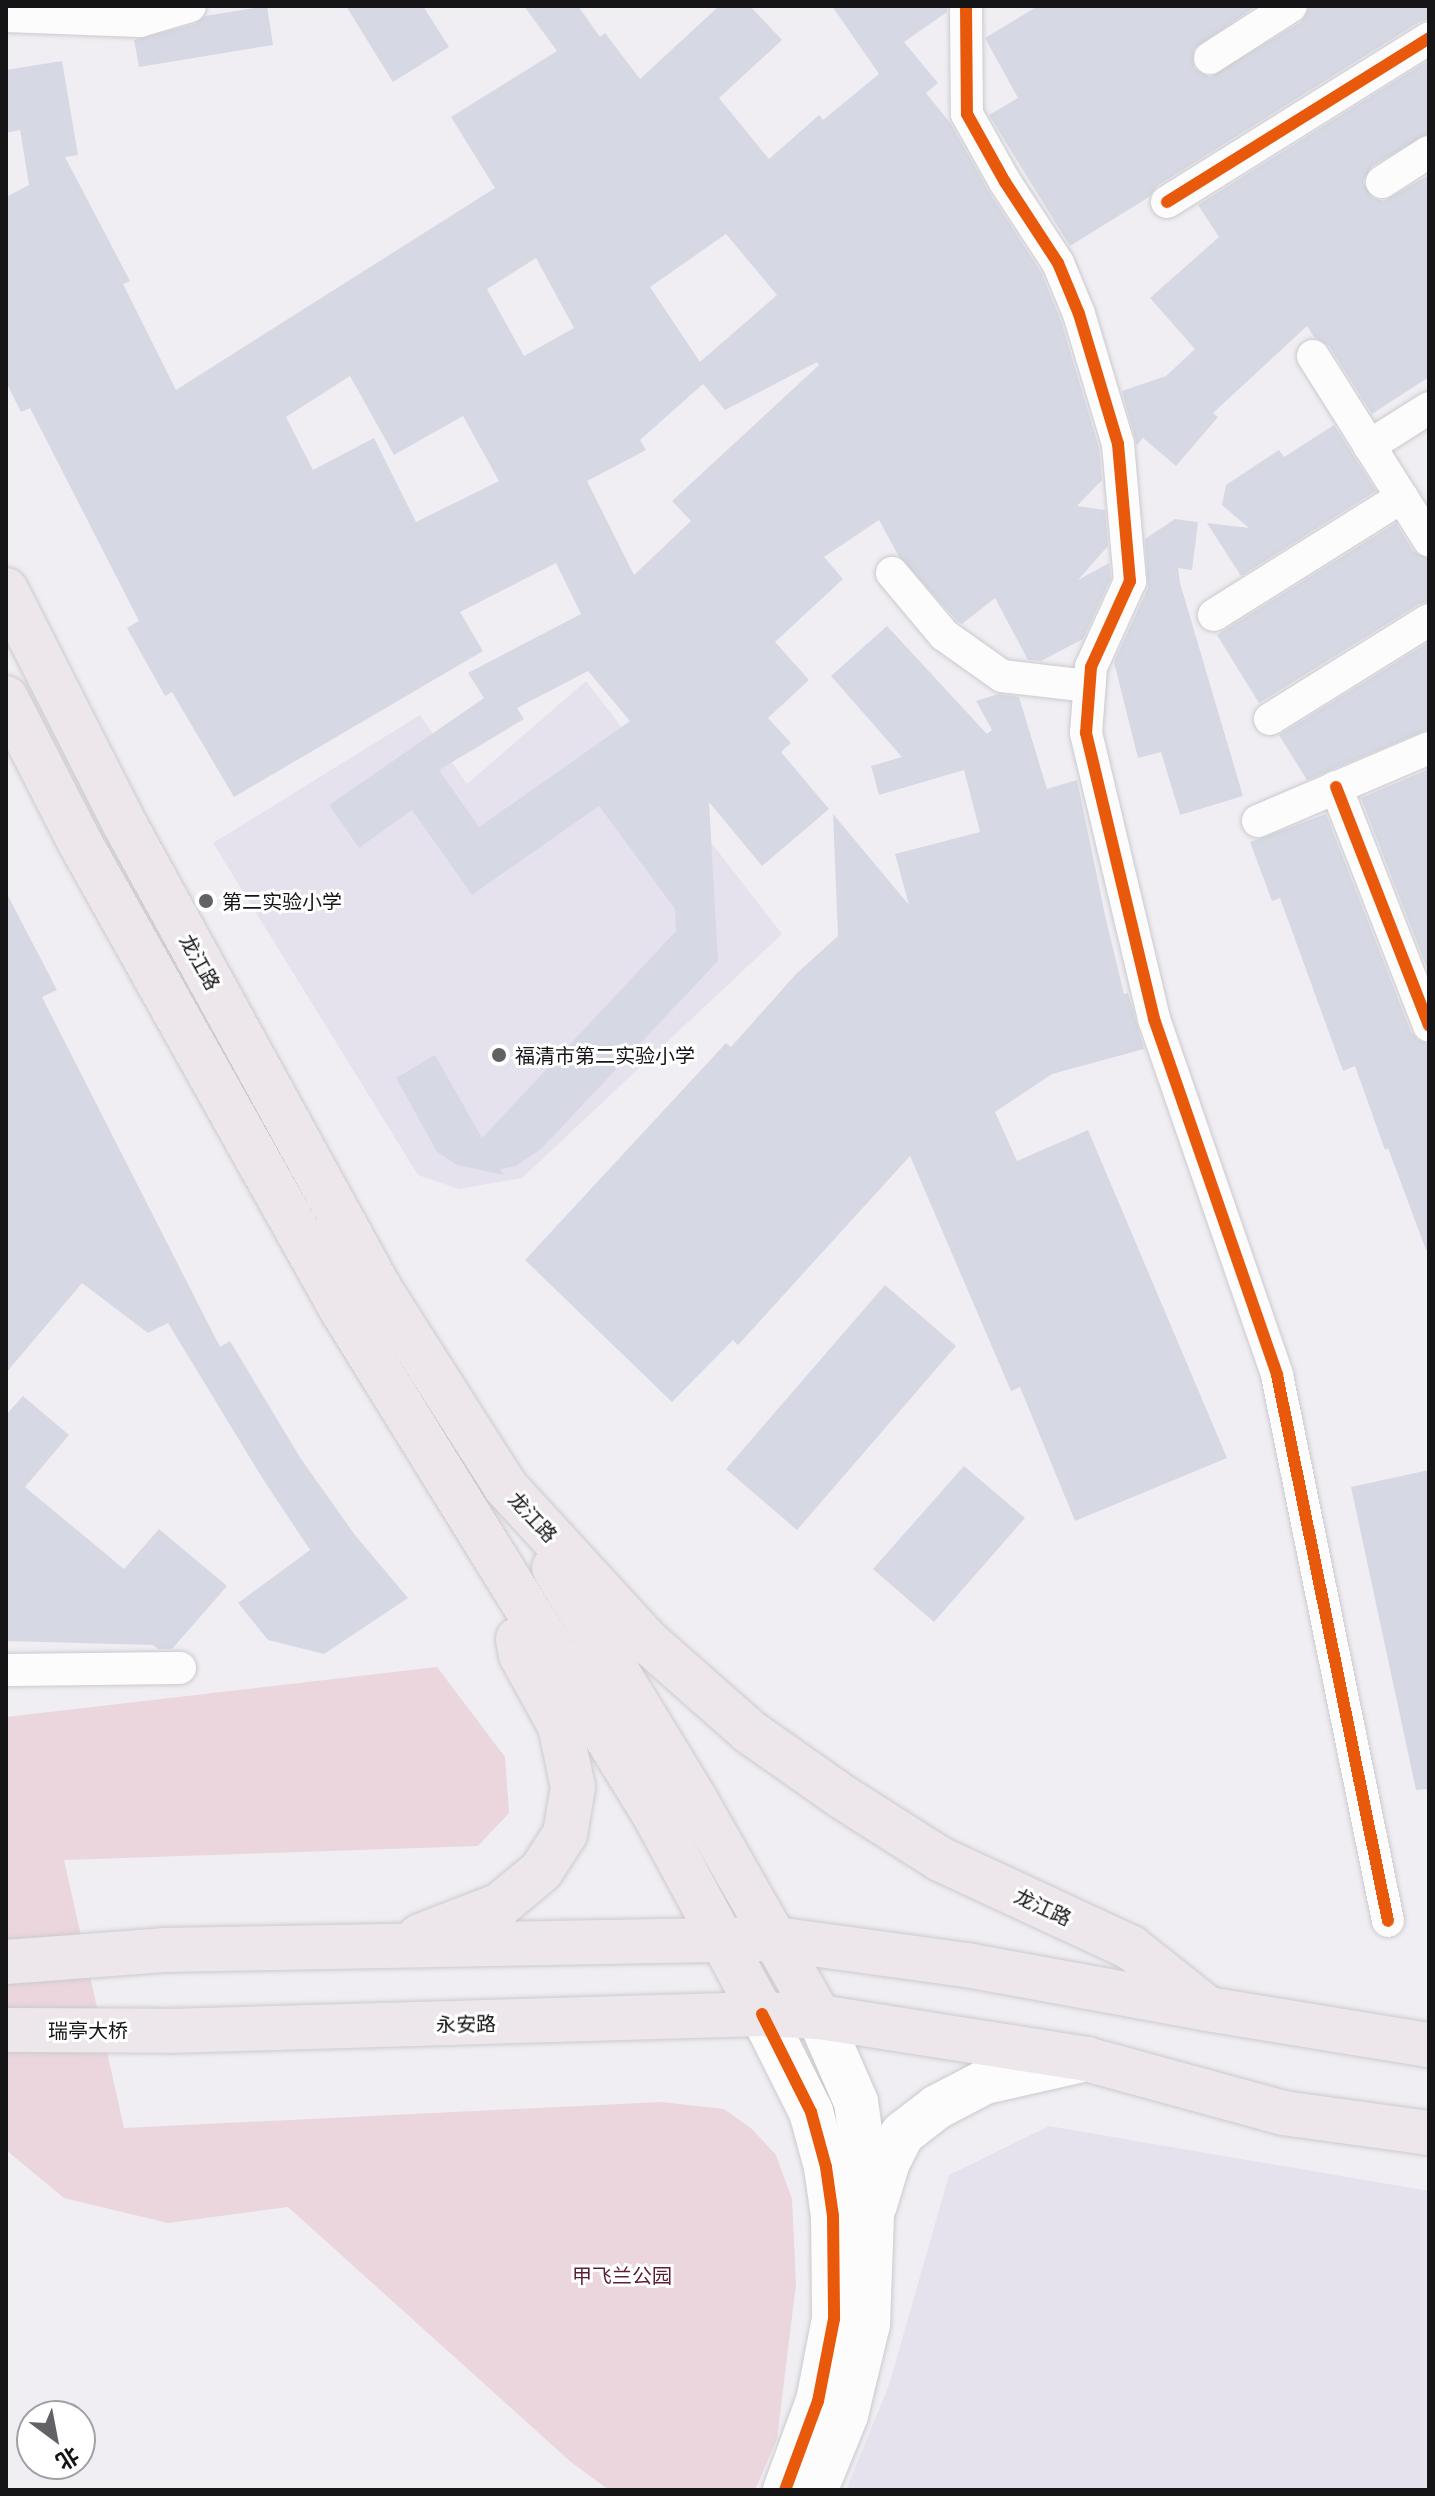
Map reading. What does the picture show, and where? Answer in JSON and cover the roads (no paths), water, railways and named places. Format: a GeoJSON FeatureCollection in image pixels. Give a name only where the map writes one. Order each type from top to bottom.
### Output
{"type":"FeatureCollection","features":[{"type":"Feature","properties":{"kind":"main road","name":"龙江路"},"geometry":{"type":"LineString","coordinates":[[6,590],[123,821],[381,1291],[505,1486],[648,1642],[750,1732],[844,1798],[940,1859],[1130,1947],[1208,2009],[1429,2045]]}},
{"type":"Feature","properties":{"kind":"main road"},"geometry":{"type":"LineString","coordinates":[[6,698],[78,839],[342,1310],[654,1814],[762,2014]]}},
{"type":"Feature","properties":{"kind":"main road"},"geometry":{"type":"LineString","coordinates":[[505,1486],[776,1939],[819,2017]]}},
{"type":"Feature","properties":{"kind":"main road"},"geometry":{"type":"LineString","coordinates":[[391,1947],[500,1905],[541,1871],[565,1834],[573,1787],[560,1726],[521,1655],[508,1581]]}},
{"type":"Feature","properties":{"kind":"main road"},"geometry":{"type":"LineString","coordinates":[[6,1962],[164,1950],[776,1939],[930,1960],[1208,2009]]}},
{"type":"Feature","properties":{"kind":"main road","name":"永安路"},"geometry":{"type":"LineString","coordinates":[[170,2031],[762,2014],[819,2017],[1086,2059]]}},
{"type":"Feature","properties":{"kind":"main road","name":"瑞亭大桥"},"geometry":{"type":"LineString","coordinates":[[6,2030],[170,2031]]}},
{"type":"Feature","properties":{"kind":"main road"},"geometry":{"type":"LineString","coordinates":[[1086,2059],[1283,2113],[1429,2133]]}},
{"type":"Feature","properties":{"kind":"street"},"geometry":{"type":"LineString","coordinates":[[6,16],[140,21],[190,6]]}},
{"type":"Feature","properties":{"kind":"street"},"geometry":{"type":"LineString","coordinates":[[966,6],[967,114],[1005,182],[1058,263],[1079,314],[1118,444],[1130,581],[1091,667],[1086,733],[1154,1019],[1277,1375],[1388,1921]]}},
{"type":"Feature","properties":{"kind":"street"},"geometry":{"type":"LineString","coordinates":[[1210,58],[1291,6]]}},
{"type":"Feature","properties":{"kind":"street"},"geometry":{"type":"LineString","coordinates":[[1167,202],[1429,38]]}},
{"type":"Feature","properties":{"kind":"street"},"geometry":{"type":"LineString","coordinates":[[1382,182],[1429,152]]}},
{"type":"Feature","properties":{"kind":"street"},"geometry":{"type":"LineString","coordinates":[[1313,356],[1429,540]]}},
{"type":"Feature","properties":{"kind":"street"},"geometry":{"type":"LineString","coordinates":[[1369,446],[1429,408]]}},
{"type":"Feature","properties":{"kind":"street"},"geometry":{"type":"LineString","coordinates":[[1214,615],[1402,497]]}},
{"type":"Feature","properties":{"kind":"street"},"geometry":{"type":"LineString","coordinates":[[892,573],[944,635],[1002,676],[1089,686]]}},
{"type":"Feature","properties":{"kind":"street"},"geometry":{"type":"LineString","coordinates":[[1270,719],[1429,620]]}},
{"type":"Feature","properties":{"kind":"street"},"geometry":{"type":"LineString","coordinates":[[1258,821],[1429,748]]}},
{"type":"Feature","properties":{"kind":"street"},"geometry":{"type":"LineString","coordinates":[[1336,787],[1429,1025]]}},
{"type":"Feature","properties":{"kind":"street"},"geometry":{"type":"LineString","coordinates":[[6,1670],[180,1668]]}},
{"type":"Feature","properties":{"kind":"street"},"geometry":{"type":"LineString","coordinates":[[762,2014],[811,2112],[826,2167],[833,2216],[834,2319],[818,2401],[785,2490]]}},
{"type":"Feature","properties":{"kind":"street"},"geometry":{"type":"LineString","coordinates":[[815,2490],[846,2415],[868,2324],[872,2215],[856,2102],[819,2017]]}},
{"type":"Feature","properties":{"kind":"street"},"geometry":{"type":"LineString","coordinates":[[872,2215],[888,2162],[902,2134],[937,2107],[985,2082],[1086,2059]]}},
{"type":"Feature","properties":{"kind":"place","name":"第二实验小学"},"geometry":{"type":"Point","coordinates":[206,901]}},
{"type":"Feature","properties":{"kind":"place","name":"福清市第二实验小学"},"geometry":{"type":"Point","coordinates":[499,1055]}},
{"type":"Feature","properties":{"kind":"park label","name":"甲飞兰公园"},"geometry":{"type":"Point","coordinates":[622,2275]}}]}
